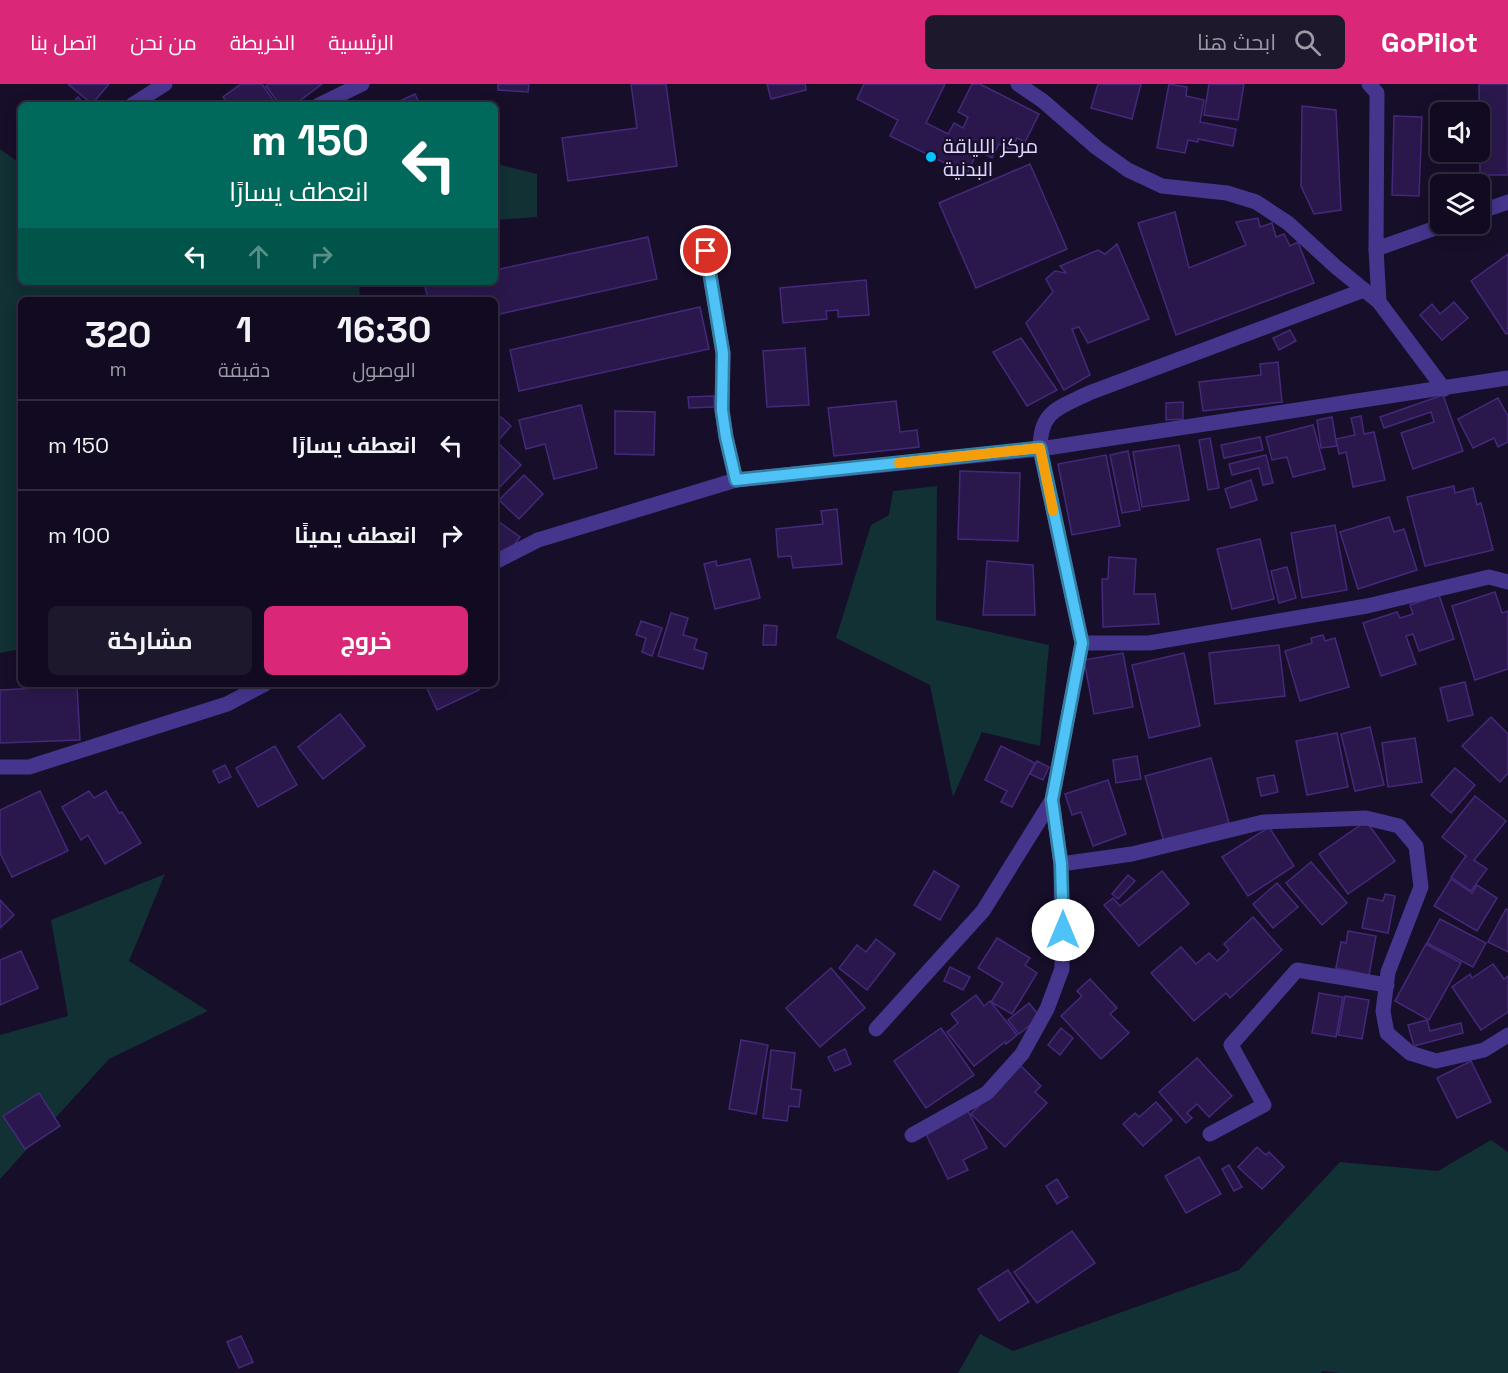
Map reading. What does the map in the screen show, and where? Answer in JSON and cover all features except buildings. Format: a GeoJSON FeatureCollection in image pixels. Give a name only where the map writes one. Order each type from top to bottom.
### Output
{"type":"FeatureCollection","features":[{"type":"Feature","properties":{"kind":"street"},"geometry":{"type":"LineString","coordinates":[[137,102],[165,84]]}},
{"type":"Feature","properties":{"kind":"street"},"geometry":{"type":"LineString","coordinates":[[325,102],[362,84]]}},
{"type":"Feature","properties":{"kind":"street"},"geometry":{"type":"LineString","coordinates":[[1018,84],[1043,101],[1097,148],[1128,170],[1162,186],[1227,193],[1256,202],[1288,223],[1379,302],[1444,389]]}},
{"type":"Feature","properties":{"kind":"street"},"geometry":{"type":"LineString","coordinates":[[1369,84],[1377,93],[1376,249],[1379,302]]}},
{"type":"Feature","properties":{"kind":"street"},"geometry":{"type":"LineString","coordinates":[[1490,208],[1508,202]]}},
{"type":"Feature","properties":{"kind":"street"},"geometry":{"type":"LineString","coordinates":[[1376,249],[1430,230]]}},
{"type":"Feature","properties":{"kind":"street"},"geometry":{"type":"LineString","coordinates":[[706,251],[723,353],[721,386],[723,419],[736,480]]}},
{"type":"Feature","properties":{"kind":"street"},"geometry":{"type":"LineString","coordinates":[[912,1135],[987,1093],[1022,1054],[1047,1009],[1062,969],[1061,864],[1052,800],[1082,643],[1040,448],[1040,431],[1051,412],[1089,393],[1365,291]]}},
{"type":"Feature","properties":{"kind":"street"},"geometry":{"type":"LineString","coordinates":[[498,560],[538,540],[736,480],[1040,448],[1508,378]]}},
{"type":"Feature","properties":{"kind":"street"},"geometry":{"type":"LineString","coordinates":[[1082,643],[1160,641],[1367,606],[1489,577],[1508,575]]}},
{"type":"Feature","properties":{"kind":"street"},"geometry":{"type":"LineString","coordinates":[[1489,577],[1508,582]]}},
{"type":"Feature","properties":{"kind":"street"},"geometry":{"type":"LineString","coordinates":[[0,767],[29,767],[227,704],[259,687]]}},
{"type":"Feature","properties":{"kind":"street"},"geometry":{"type":"LineString","coordinates":[[876,1029],[983,911],[1052,800]]}},
{"type":"Feature","properties":{"kind":"street"},"geometry":{"type":"LineString","coordinates":[[1061,864],[1132,854],[1263,822],[1366,818],[1399,826],[1416,846],[1421,887],[1388,972],[1383,1011],[1387,1033],[1410,1053],[1436,1061],[1484,1050],[1508,1035]]}},
{"type":"Feature","properties":{"kind":"street"},"geometry":{"type":"LineString","coordinates":[[1210,1134],[1264,1105],[1231,1045],[1297,970],[1387,986]]}},
{"type":"Feature","properties":{"kind":"green space"},"geometry":{"type":"Polygon","coordinates":[[[0,149],[18,162],[18,285],[359,285],[360,297],[18,297],[18,650],[0,653],[0,149]]]}},
{"type":"Feature","properties":{"kind":"green space"},"geometry":{"type":"Polygon","coordinates":[[[498,160],[501,165],[537,174],[537,217],[498,220],[498,160]]]}},
{"type":"Feature","properties":{"kind":"green space"},"geometry":{"type":"Polygon","coordinates":[[[937,486],[936,620],[1049,645],[1040,746],[982,732],[953,797],[930,685],[836,638],[871,525],[889,515],[893,491],[937,486]]]}},
{"type":"Feature","properties":{"kind":"green space"},"geometry":{"type":"Polygon","coordinates":[[[165,874],[129,961],[208,1011],[109,1059],[0,1179],[0,1035],[68,1016],[51,920],[165,874]]]}},
{"type":"Feature","properties":{"kind":"green space"},"geometry":{"type":"Polygon","coordinates":[[[1491,1140],[1508,1152],[1508,1373],[1340,1373],[1322,1371],[1321,1373],[958,1373],[980,1334],[1013,1351],[1239,1270],[1340,1162],[1438,1171],[1491,1140]]]}},
{"type":"Feature","properties":{"kind":"slow traffic"},"geometry":{"type":"LineString","coordinates":[[899,463],[1040,448],[1053,511]]}},
{"type":"Feature","properties":{"kind":"place","name":"مركز اللياقة البدنية"},"geometry":{"type":"Point","coordinates":[931,157]}},
{"type":"Feature","properties":{"kind":"route"},"geometry":{"type":"LineString","coordinates":[[706,251],[723,353],[722,410],[736,480],[1040,448],[1082,643],[1052,800],[1061,864],[1063,930]]}}]}
